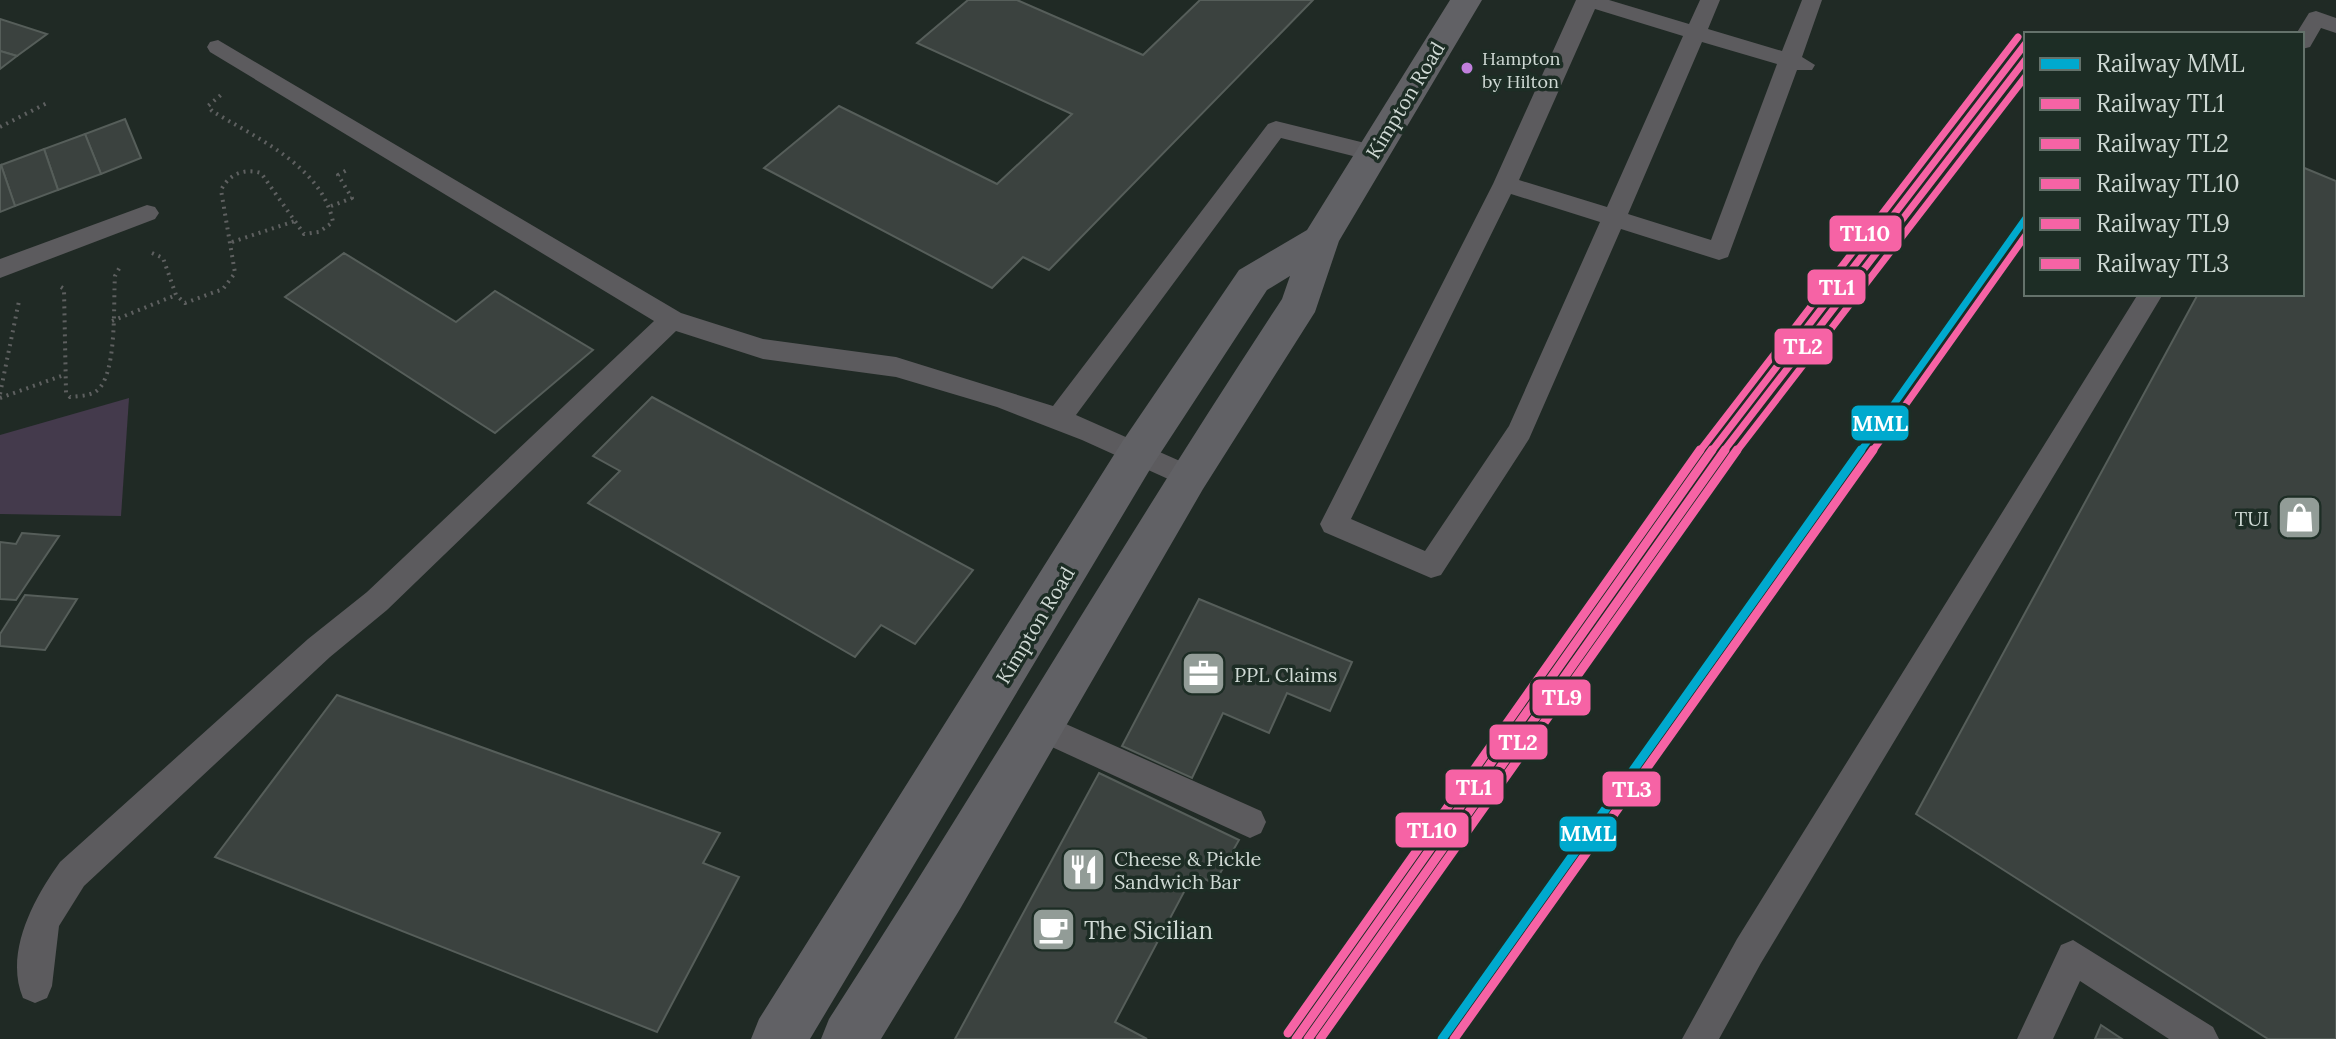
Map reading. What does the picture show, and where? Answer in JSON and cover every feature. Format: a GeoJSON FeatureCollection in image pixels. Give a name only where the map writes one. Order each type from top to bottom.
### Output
{"type":"FeatureCollection","features":[{"type":"Feature","properties":{"kind":"highway","name":"Kimpton Road"},"geometry":{"type":"LineString","coordinates":[[849,1039],[1188,477],[1301,302],[1320,240],[1466,0]]}},
{"type":"Feature","properties":{"kind":"highway","name":"Kimpton Road"},"geometry":{"type":"LineString","coordinates":[[779,1039],[989,701],[1137,454],[1253,280],[1320,240]]}},
{"type":"Feature","properties":{"kind":"lane"},"geometry":{"type":"LineString","coordinates":[[1710,0],[1695,33],[1613,218],[1520,431],[1431,566],[1334,524],[1505,184],[1588,0],[1695,33],[1796,63]]}},
{"type":"Feature","properties":{"kind":"lane"},"geometry":{"type":"LineString","coordinates":[[1505,184],[1719,251],[1796,63],[1812,0]]}},
{"type":"Feature","properties":{"kind":"lane"},"geometry":{"type":"LineString","coordinates":[[2304,39],[2316,18],[2336,26]]}},
{"type":"Feature","properties":{"kind":"lane"},"geometry":{"type":"LineString","coordinates":[[218,47],[672,320],[763,349],[896,367],[1003,398],[1188,477]]}},
{"type":"Feature","properties":{"kind":"lane"},"geometry":{"type":"LineString","coordinates":[[1058,419],[1276,129],[1373,153]]}},
{"type":"Feature","properties":{"kind":"lane"},"geometry":{"type":"LineString","coordinates":[[0,269],[147,213]]}},
{"type":"Feature","properties":{"kind":"lane"},"geometry":{"type":"LineString","coordinates":[[1700,1039],[1749,951],[2150,296]]}},
{"type":"Feature","properties":{"kind":"lane"},"geometry":{"type":"LineString","coordinates":[[35,986],[40,930],[49,904],[72,874],[319,648],[377,601],[672,320]]}},
{"type":"Feature","properties":{"kind":"lane"},"geometry":{"type":"LineString","coordinates":[[1039,726],[1250,822]]}},
{"type":"Feature","properties":{"kind":"lane"},"geometry":{"type":"LineString","coordinates":[[2035,1039],[2073,957],[2201,1039]]}},
{"type":"Feature","properties":{"kind":"path"},"geometry":{"type":"LineString","coordinates":[[145,253],[158,253],[163,258],[180,301],[193,303],[232,281],[235,273],[232,242],[221,190],[234,174],[253,170],[261,173],[304,234],[319,232],[333,222],[331,206],[304,170],[208,106],[256,71]]}},
{"type":"Feature","properties":{"kind":"path"},"geometry":{"type":"LineString","coordinates":[[0,127],[49,102]]}},
{"type":"Feature","properties":{"kind":"path"},"geometry":{"type":"LineString","coordinates":[[331,206],[352,198],[338,175],[355,166]]}},
{"type":"Feature","properties":{"kind":"path"},"geometry":{"type":"LineString","coordinates":[[232,242],[296,221]]}},
{"type":"Feature","properties":{"kind":"path"},"geometry":{"type":"LineString","coordinates":[[56,283],[64,289],[66,393],[70,397],[87,395],[105,383],[109,376],[115,276],[124,262]]}},
{"type":"Feature","properties":{"kind":"path"},"geometry":{"type":"LineString","coordinates":[[21,295],[0,396],[64,375]]}},
{"type":"Feature","properties":{"kind":"path"},"geometry":{"type":"LineString","coordinates":[[112,321],[176,295]]}},
{"type":"Feature","properties":{"kind":"shaded area"},"geometry":{"type":"Polygon","coordinates":[[[129,398],[121,516],[0,514],[0,435],[129,398]]]}},
{"type":"Feature","properties":{"kind":"building"},"geometry":{"type":"Polygon","coordinates":[[[968,0],[1017,0],[1143,55],[1200,0],[1313,0],[1049,270],[1023,257],[992,288],[764,168],[839,106],[997,184],[1072,114],[917,43],[968,0]]]}},
{"type":"Feature","properties":{"kind":"building"},"geometry":{"type":"Polygon","coordinates":[[[0,19],[47,34],[17,56],[0,51],[0,19]]]}},
{"type":"Feature","properties":{"kind":"building"},"geometry":{"type":"Polygon","coordinates":[[[0,51],[17,56],[0,69],[0,51]]]}},
{"type":"Feature","properties":{"kind":"building"},"geometry":{"type":"Polygon","coordinates":[[[125,119],[141,158],[101,174],[85,134],[125,119]]]}},
{"type":"Feature","properties":{"kind":"building"},"geometry":{"type":"Polygon","coordinates":[[[85,134],[101,174],[58,190],[44,149],[85,134]]]}},
{"type":"Feature","properties":{"kind":"building"},"geometry":{"type":"Polygon","coordinates":[[[44,149],[58,190],[15,206],[1,165],[44,149]]]}},
{"type":"Feature","properties":{"kind":"building"},"geometry":{"type":"Polygon","coordinates":[[[0,166],[15,206],[0,212],[0,166]]]}},
{"type":"Feature","properties":{"kind":"building"},"geometry":{"type":"Polygon","coordinates":[[[2304,168],[2336,181],[2336,1039],[2268,1039],[1916,814],[2197,296],[2304,296],[2304,168]]]}},
{"type":"Feature","properties":{"kind":"building"},"geometry":{"type":"Polygon","coordinates":[[[344,253],[456,322],[495,291],[593,350],[495,433],[285,297],[344,253]]]}},
{"type":"Feature","properties":{"kind":"building"},"geometry":{"type":"Polygon","coordinates":[[[652,397],[973,570],[915,644],[881,625],[855,657],[588,503],[620,471],[593,456],[652,397]]]}},
{"type":"Feature","properties":{"kind":"building"},"geometry":{"type":"Polygon","coordinates":[[[22,533],[59,536],[16,600],[0,599],[0,542],[16,544],[22,533]]]}},
{"type":"Feature","properties":{"kind":"building"},"geometry":{"type":"Polygon","coordinates":[[[25,595],[77,599],[45,650],[0,646],[0,634],[25,595]]]}},
{"type":"Feature","properties":{"kind":"building"},"geometry":{"type":"Polygon","coordinates":[[[1199,599],[1352,662],[1330,711],[1287,693],[1269,733],[1223,713],[1192,778],[1122,746],[1199,599]]]}},
{"type":"Feature","properties":{"kind":"building"},"geometry":{"type":"Polygon","coordinates":[[[337,695],[720,833],[703,863],[739,877],[657,1032],[215,857],[337,695]]]}},
{"type":"Feature","properties":{"kind":"building"},"geometry":{"type":"Polygon","coordinates":[[[1099,773],[1239,840],[1214,884],[1194,873],[1115,1022],[1147,1039],[955,1039],[1099,773]]]}},
{"type":"Feature","properties":{"kind":"building"},"geometry":{"type":"Polygon","coordinates":[[[2101,1025],[2122,1039],[2095,1039],[2101,1025]]]}},
{"type":"Feature","properties":{"kind":"rail line","name":"TL10"},"geometry":{"type":"LineString","coordinates":[[1288,1033],[1727,412],[2018,37]]}},
{"type":"Feature","properties":{"kind":"rail line","name":"TL1"},"geometry":{"type":"LineString","coordinates":[[1296,1039],[1735,418],[2024,46]]}},
{"type":"Feature","properties":{"kind":"rail line","name":"TL2"},"geometry":{"type":"LineString","coordinates":[[1308,1039],[1743,424],[2024,62]]}},
{"type":"Feature","properties":{"kind":"rail line","name":"TL9"},"geometry":{"type":"LineString","coordinates":[[1320,1039],[1751,430],[2024,79]]}},
{"type":"Feature","properties":{"kind":"rail line","name":"MML"},"geometry":{"type":"LineString","coordinates":[[1442,1039],[2024,221]]}},
{"type":"Feature","properties":{"kind":"rail line","name":"TL3"},"geometry":{"type":"LineString","coordinates":[[1454,1039],[2024,238]]}},
{"type":"Feature","properties":{"kind":"place","name":"Hampton by Hilton"},"geometry":{"type":"Point","coordinates":[1467,68]}},
{"type":"Feature","properties":{"kind":"place","name":"TUI"},"geometry":{"type":"Point","coordinates":[2300,518]}},
{"type":"Feature","properties":{"kind":"place","name":"PPL Claims"},"geometry":{"type":"Point","coordinates":[1203,674]}},
{"type":"Feature","properties":{"kind":"place","name":"Cheese & Pickle Sandwich Bar"},"geometry":{"type":"Point","coordinates":[1083,870]}},
{"type":"Feature","properties":{"kind":"place","name":"The Sicilian"},"geometry":{"type":"Point","coordinates":[1053,930]}}]}
